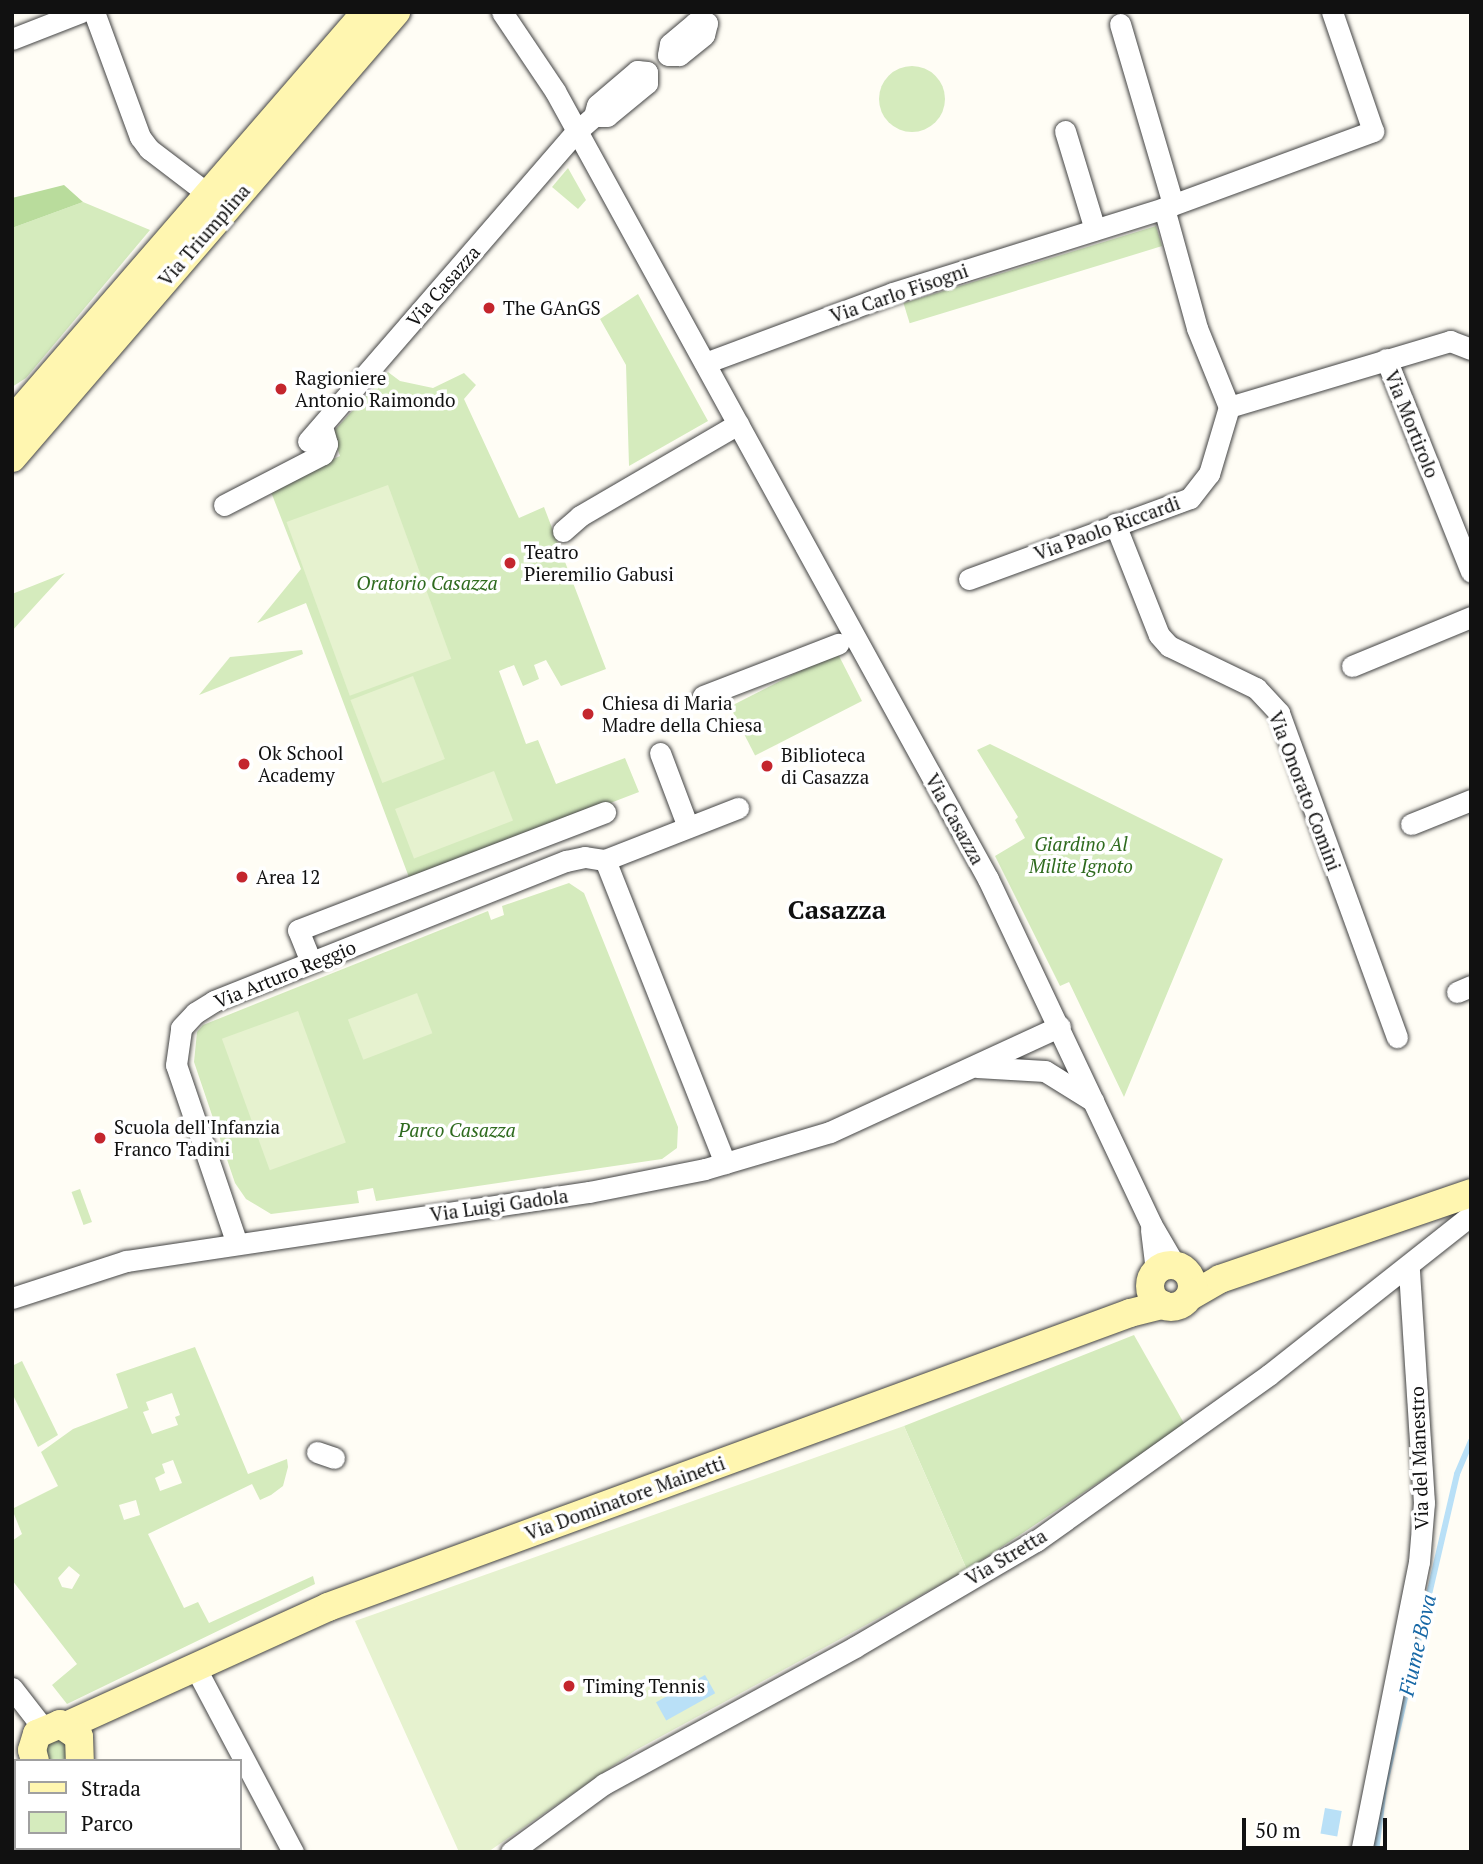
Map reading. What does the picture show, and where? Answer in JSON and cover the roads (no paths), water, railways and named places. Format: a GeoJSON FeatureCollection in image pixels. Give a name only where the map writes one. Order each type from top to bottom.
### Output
{"type":"FeatureCollection","features":[{"type":"Feature","properties":{"kind":"street"},"geometry":{"type":"LineString","coordinates":[[12,39],[81,12]]}},
{"type":"Feature","properties":{"kind":"street"},"geometry":{"type":"LineString","coordinates":[[94,12],[140,137],[149,149],[208,194]]}},
{"type":"Feature","properties":{"kind":"street","name":"Via Triumplina"},"geometry":{"type":"LineString","coordinates":[[12,421],[366,12]]}},
{"type":"Feature","properties":{"kind":"street","name":"Via Triumplina"},"geometry":{"type":"LineString","coordinates":[[12,458],[396,12]]}},
{"type":"Feature","properties":{"kind":"street","name":"Via Casazza"},"geometry":{"type":"LineString","coordinates":[[502,12],[527,43],[577,131],[988,879],[1151,1224],[1170,1283]]}},
{"type":"Feature","properties":{"kind":"street","name":"Via Casazza"},"geometry":{"type":"LineString","coordinates":[[518,12],[527,43]]}},
{"type":"Feature","properties":{"kind":"street","name":"Via Carlo Fisogni"},"geometry":{"type":"LineString","coordinates":[[705,363],[894,293],[1168,206],[1373,131],[1332,12]]}},
{"type":"Feature","properties":{"kind":"street"},"geometry":{"type":"LineString","coordinates":[[577,131],[594,116],[607,116],[647,83],[647,72],[668,55],[680,55],[704,35],[713,18]]}},
{"type":"Feature","properties":{"kind":"street"},"geometry":{"type":"LineString","coordinates":[[1120,24],[1197,328],[1229,407],[1386,359]]}},
{"type":"Feature","properties":{"kind":"street","name":"Via Casazza"},"geometry":{"type":"LineString","coordinates":[[224,505],[323,454],[327,444],[315,433],[577,131]]}},
{"type":"Feature","properties":{"kind":"street"},"geometry":{"type":"LineString","coordinates":[[1065,131],[1095,230]]}},
{"type":"Feature","properties":{"kind":"street","name":"Via Mortirolo"},"geometry":{"type":"LineString","coordinates":[[1471,349],[1450,341],[1386,359],[1471,572]]}},
{"type":"Feature","properties":{"kind":"street","name":"Via Paolo Riccardi"},"geometry":{"type":"LineString","coordinates":[[969,579],[1190,498],[1202,487],[1229,407]]}},
{"type":"Feature","properties":{"kind":"street"},"geometry":{"type":"LineString","coordinates":[[563,531],[580,516],[738,424]]}},
{"type":"Feature","properties":{"kind":"street","name":"Via Onorato Comini"},"geometry":{"type":"LineString","coordinates":[[1115,524],[1159,635],[1169,646],[1256,688],[1279,713],[1397,1037]]}},
{"type":"Feature","properties":{"kind":"street"},"geometry":{"type":"LineString","coordinates":[[1352,666],[1471,617]]}},
{"type":"Feature","properties":{"kind":"street"},"geometry":{"type":"LineString","coordinates":[[702,696],[838,644]]}},
{"type":"Feature","properties":{"kind":"street"},"geometry":{"type":"LineString","coordinates":[[660,753],[688,827]]}},
{"type":"Feature","properties":{"kind":"street"},"geometry":{"type":"LineString","coordinates":[[1411,824],[1471,800]]}},
{"type":"Feature","properties":{"kind":"street","name":"Via Arturo Reggio"},"geometry":{"type":"LineString","coordinates":[[236,1241],[176,1065],[181,1028],[195,1013],[214,1001],[566,861],[585,857],[605,860],[738,808]]}},
{"type":"Feature","properties":{"kind":"street"},"geometry":{"type":"LineString","coordinates":[[309,957],[298,930],[605,812]]}},
{"type":"Feature","properties":{"kind":"street"},"geometry":{"type":"LineString","coordinates":[[605,860],[726,1163]]}},
{"type":"Feature","properties":{"kind":"street","name":"Via Luigi Gadola"},"geometry":{"type":"LineString","coordinates":[[12,1298],[126,1261],[236,1241],[589,1192],[726,1163],[830,1132],[1060,1027]]}},
{"type":"Feature","properties":{"kind":"street","name":"Via Luigi Gadola"},"geometry":{"type":"LineString","coordinates":[[973,1067],[1045,1071],[1095,1102]]}},
{"type":"Feature","properties":{"kind":"street"},"geometry":{"type":"LineString","coordinates":[[1170,1283],[1220,1279],[1471,1193]]}},
{"type":"Feature","properties":{"kind":"street","name":"Via Stretta"},"geometry":{"type":"LineString","coordinates":[[511,1852],[604,1784],[855,1647],[1036,1541],[1270,1374],[1409,1268],[1471,1215]]}},
{"type":"Feature","properties":{"kind":"street","name":"Via del Manestro"},"geometry":{"type":"LineString","coordinates":[[1361,1852],[1419,1562],[1424,1503],[1409,1268]]}},
{"type":"Feature","properties":{"kind":"street","name":"Via Dominatore Mainetti"},"geometry":{"type":"LineString","coordinates":[[43,1751],[126,1700],[194,1665],[328,1607],[1130,1313],[1170,1283]]}},
{"type":"Feature","properties":{"kind":"street"},"geometry":{"type":"LineString","coordinates":[[194,1665],[293,1852]]}},
{"type":"Feature","properties":{"kind":"street"},"geometry":{"type":"LineString","coordinates":[[12,1688],[43,1751]]}},
{"type":"Feature","properties":{"kind":"water"},"geometry":{"type":"Polygon","coordinates":[[[705,1675],[715,1693],[666,1721],[656,1702],[705,1675]]]}},
{"type":"Feature","properties":{"kind":"water"},"geometry":{"type":"Polygon","coordinates":[[[1325,1808],[1342,1811],[1337,1837],[1320,1834],[1325,1808]]]}},
{"type":"Feature","properties":{"kind":"waterway","name":"Fiume Bova"},"geometry":{"type":"LineString","coordinates":[[1376,1852],[1384,1788],[1457,1474],[1471,1441]]}},
{"type":"Feature","properties":{"kind":"place","name":"The GAnGS"},"geometry":{"type":"Point","coordinates":[489,308]}},
{"type":"Feature","properties":{"kind":"place","name":"Ragioniere Antonio Raimondo"},"geometry":{"type":"Point","coordinates":[281,389]}},
{"type":"Feature","properties":{"kind":"place","name":"Teatro Pieremilio Gabusi"},"geometry":{"type":"Point","coordinates":[510,563]}},
{"type":"Feature","properties":{"kind":"place","name":"Chiesa di Maria Madre della Chiesa"},"geometry":{"type":"Point","coordinates":[588,714]}},
{"type":"Feature","properties":{"kind":"place","name":"Ok School Academy"},"geometry":{"type":"Point","coordinates":[244,764]}},
{"type":"Feature","properties":{"kind":"place","name":"Biblioteca di Casazza"},"geometry":{"type":"Point","coordinates":[767,766]}},
{"type":"Feature","properties":{"kind":"place","name":"Area 12"},"geometry":{"type":"Point","coordinates":[242,877]}},
{"type":"Feature","properties":{"kind":"place","name":"Scuola dell'Infanzia Franco Tadini"},"geometry":{"type":"Point","coordinates":[100,1138]}},
{"type":"Feature","properties":{"kind":"place","name":"Timing Tennis"},"geometry":{"type":"Point","coordinates":[569,1686]}},
{"type":"Feature","properties":{"kind":"district","name":"Casazza"},"geometry":{"type":"Point","coordinates":[837,910]}},
{"type":"Feature","properties":{"kind":"park label","name":"Oratorio Casazza"},"geometry":{"type":"Point","coordinates":[427,583]}},
{"type":"Feature","properties":{"kind":"park label","name":"Giardino Al Milite Ignoto"},"geometry":{"type":"Point","coordinates":[1081,855]}},
{"type":"Feature","properties":{"kind":"park label","name":"Parco Casazza"},"geometry":{"type":"Point","coordinates":[457,1130]}}]}
